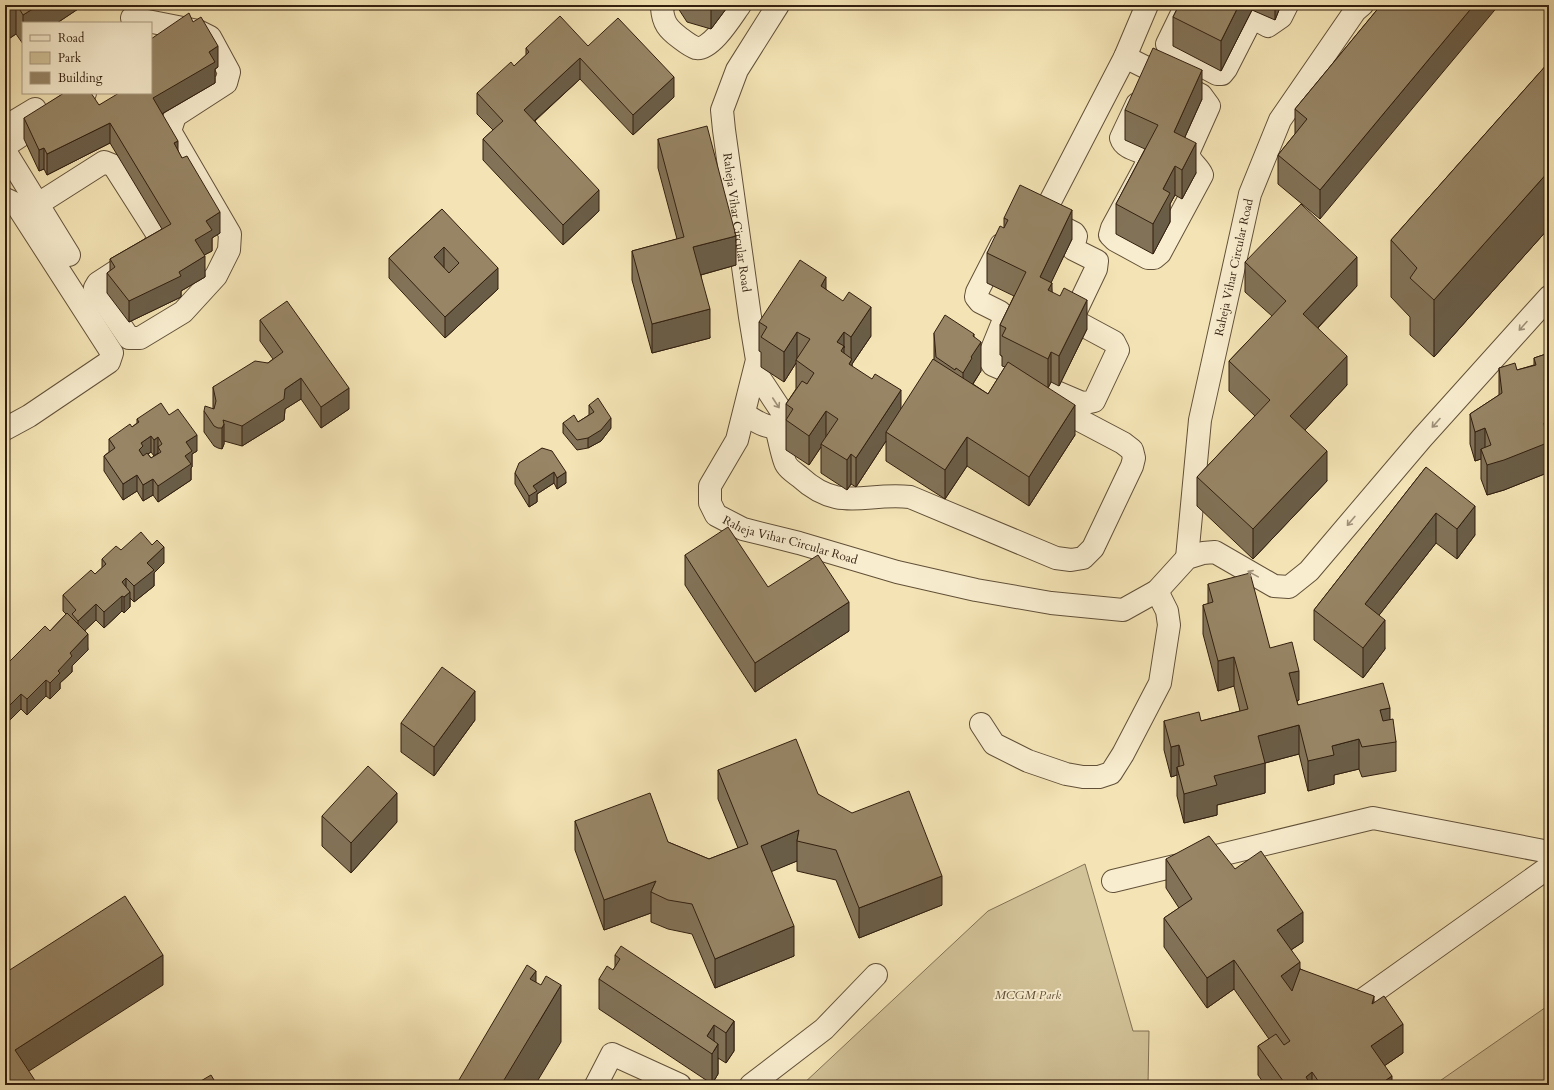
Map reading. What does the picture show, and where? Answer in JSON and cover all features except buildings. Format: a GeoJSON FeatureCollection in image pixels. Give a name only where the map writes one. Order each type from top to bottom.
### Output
{"type":"FeatureCollection","features":[{"type":"Feature","properties":{"kind":"street"},"geometry":{"type":"LineString","coordinates":[[664,5],[662,8],[663,16],[668,29],[695,48],[703,48],[711,43],[740,5]]}},
{"type":"Feature","properties":{"kind":"street","name":"Raheja Vihar Circular Road"},"geometry":{"type":"LineString","coordinates":[[778,5],[737,70],[722,110],[757,360],[738,440],[710,486],[710,503],[716,515],[743,528],[897,572],[976,590],[1051,603],[1123,610],[1157,591],[1187,558],[1200,420],[1250,194],[1280,120],[1354,11],[1362,5]]}},
{"type":"Feature","properties":{"kind":"street"},"geometry":{"type":"LineString","coordinates":[[1025,218],[1074,233],[1076,236],[1073,249],[1097,261],[1096,269],[1074,317],[1075,321],[1114,342],[1118,350],[1097,396],[1094,401],[1090,403],[1080,402],[993,365],[990,360],[990,354],[1004,322],[1003,316],[1000,312],[980,302],[976,297],[977,292],[1125,57],[1147,5]]}},
{"type":"Feature","properties":{"kind":"street"},"geometry":{"type":"LineString","coordinates":[[1180,7],[1167,44],[1170,49],[1217,74],[1222,74],[1226,70],[1250,20],[1255,19],[1268,26],[1281,17],[1287,5]]}},
{"type":"Feature","properties":{"kind":"street"},"geometry":{"type":"LineString","coordinates":[[38,204],[104,162],[114,166],[158,235],[155,246],[98,283],[95,288],[129,338],[140,338],[183,312],[216,276],[229,250],[230,234],[170,131],[175,116],[226,83],[229,72],[210,37],[198,31],[131,15]]}},
{"type":"Feature","properties":{"kind":"street"},"geometry":{"type":"LineString","coordinates":[[162,44],[186,29]]}},
{"type":"Feature","properties":{"kind":"street"},"geometry":{"type":"LineString","coordinates":[[1125,57],[1153,70],[1201,95],[1209,106],[1188,153],[1190,160],[1199,168],[1202,175],[1160,252],[1154,258],[1148,258],[1115,240],[1110,235],[1112,228],[1145,167],[1147,160],[1146,154],[1127,146],[1122,142],[1121,138],[1153,70]]}},
{"type":"Feature","properties":{"kind":"street"},"geometry":{"type":"LineString","coordinates":[[5,127],[28,114],[58,94]]}},
{"type":"Feature","properties":{"kind":"street"},"geometry":{"type":"LineString","coordinates":[[5,146],[90,98]]}},
{"type":"Feature","properties":{"kind":"street"},"geometry":{"type":"LineString","coordinates":[[5,151],[69,255]]}},
{"type":"Feature","properties":{"kind":"street"},"geometry":{"type":"LineString","coordinates":[[5,200],[16,204],[112,353],[109,362],[29,416],[5,429]]}},
{"type":"Feature","properties":{"kind":"street"},"geometry":{"type":"LineString","coordinates":[[1187,558],[1203,553],[1215,552],[1274,586],[1289,587],[1309,571],[1422,438],[1549,297]]}},
{"type":"Feature","properties":{"kind":"street"},"geometry":{"type":"LineString","coordinates":[[755,371],[782,412],[782,420],[776,427]]}},
{"type":"Feature","properties":{"kind":"street"},"geometry":{"type":"LineString","coordinates":[[776,427],[785,464],[804,481],[822,493],[834,498],[847,499],[893,495],[910,497],[1056,558],[1071,560],[1083,558],[1093,548],[1132,466],[1134,458],[1132,450],[1123,443],[1043,401]]}},
{"type":"Feature","properties":{"kind":"street"},"geometry":{"type":"LineString","coordinates":[[744,414],[765,425],[776,427]]}},
{"type":"Feature","properties":{"kind":"street"},"geometry":{"type":"LineString","coordinates":[[981,724],[994,744],[1028,761],[1066,774],[1083,777],[1099,777],[1111,773],[1123,754],[1160,683],[1169,625],[1167,611],[1157,591]]}},
{"type":"Feature","properties":{"kind":"street"},"geometry":{"type":"LineString","coordinates":[[1113,881],[1373,818],[1549,852]]}},
{"type":"Feature","properties":{"kind":"street"},"geometry":{"type":"LineString","coordinates":[[1351,1008],[1549,867]]}},
{"type":"Feature","properties":{"kind":"street"},"geometry":{"type":"LineString","coordinates":[[751,1085],[824,1029],[876,975]]}},
{"type":"Feature","properties":{"kind":"street"},"geometry":{"type":"LineString","coordinates":[[596,1085],[612,1054],[680,1085]]}},
{"type":"Feature","properties":{"kind":"green space","name":"MCGM Park"},"geometry":{"type":"Polygon","coordinates":[[[1085,864],[1133,1031],[1149,1031],[1148,1085],[802,1085],[988,911],[1085,864]]]}},
{"type":"Feature","properties":{"kind":"green space"},"geometry":{"type":"Polygon","coordinates":[[[1549,1005],[1549,1085],[1434,1085],[1549,1005]]]}}]}
